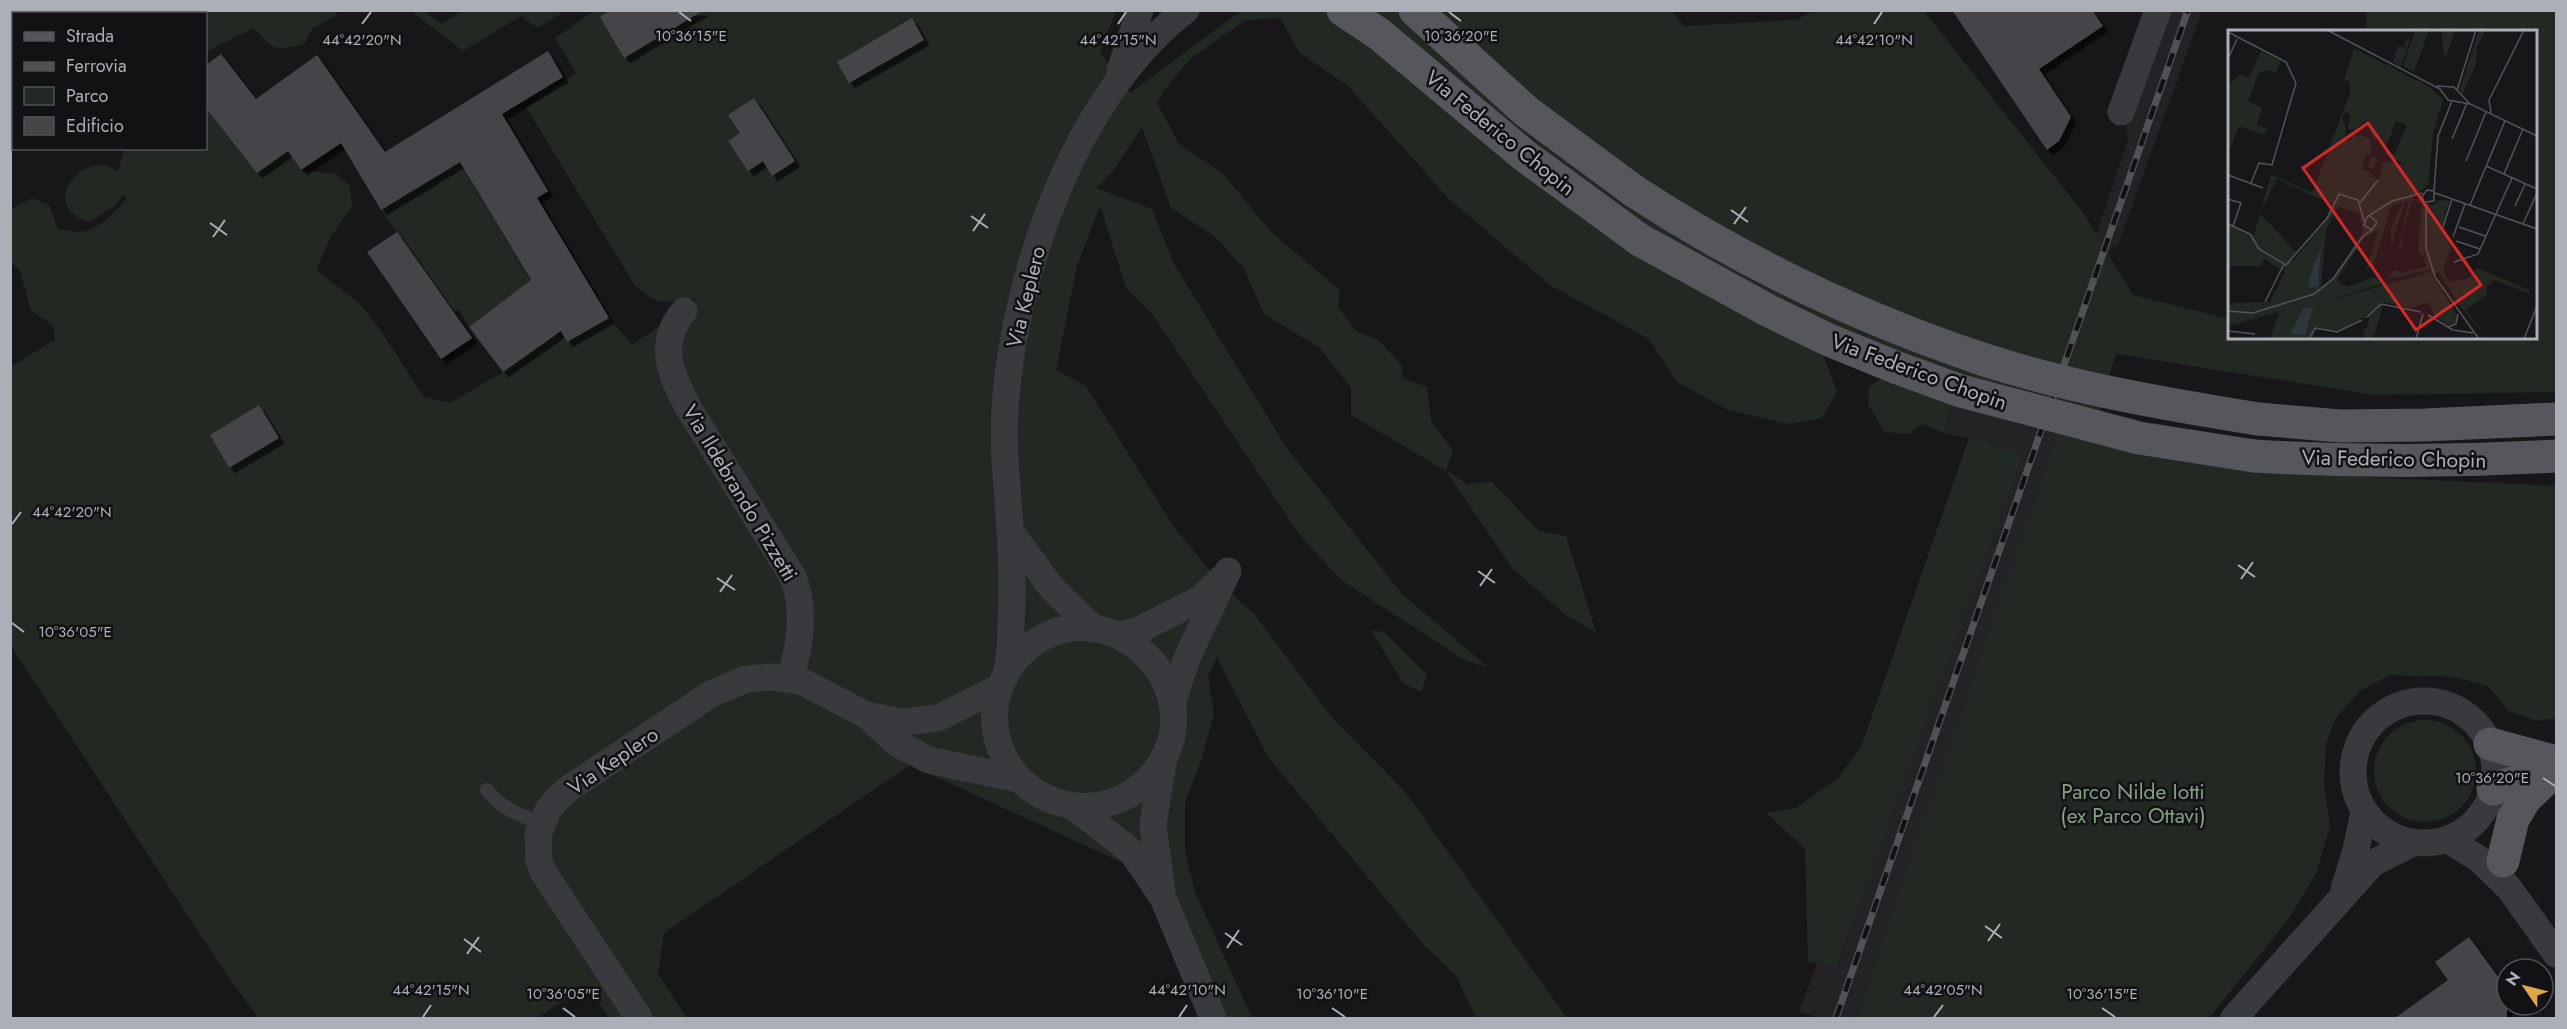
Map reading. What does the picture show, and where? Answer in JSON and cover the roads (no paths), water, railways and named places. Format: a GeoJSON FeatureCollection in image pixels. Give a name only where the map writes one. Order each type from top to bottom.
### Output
{"type":"FeatureCollection","features":[{"type":"Feature","properties":{"kind":"main road","name":"Via Federico Chopin"},"geometry":{"type":"LineString","coordinates":[[1343,10],[1379,34],[1525,156],[1640,240],[1769,311],[1829,340],[1894,367],[1961,391],[2139,438],[2254,456],[2367,462],[2479,461],[2556,456]]}},
{"type":"Feature","properties":{"kind":"main road","name":"Via Federico Chopin"},"geometry":{"type":"LineString","coordinates":[[1415,10],[1527,112],[1634,191],[1724,247],[1815,292],[1900,328],[1983,359],[2122,395],[2258,419],[2340,426],[2556,419]]}},
{"type":"Feature","properties":{"kind":"main road"},"geometry":{"type":"LineString","coordinates":[[2490,744],[2556,767]]}},
{"type":"Feature","properties":{"kind":"main road"},"geometry":{"type":"LineString","coordinates":[[2490,798],[2556,767]]}},
{"type":"Feature","properties":{"kind":"main road"},"geometry":{"type":"LineString","coordinates":[[2506,875],[2513,819],[2525,799],[2556,767]]}},
{"type":"Feature","properties":{"kind":"street"},"geometry":{"type":"LineString","coordinates":[[1117,80],[1140,10]]}},
{"type":"Feature","properties":{"kind":"street"},"geometry":{"type":"LineString","coordinates":[[1117,80],[1158,34],[1186,10]]}},
{"type":"Feature","properties":{"kind":"street"},"geometry":{"type":"LineString","coordinates":[[2121,112],[2158,10]]}},
{"type":"Feature","properties":{"kind":"street","name":"Via Keplero"},"geometry":{"type":"LineString","coordinates":[[1004,679],[1011,624],[1005,411],[1008,371],[1018,319],[1044,226],[1061,183],[1086,131],[1117,80]]}},
{"type":"Feature","properties":{"kind":"street","name":"Via Ildebrando Pizzetti"},"geometry":{"type":"LineString","coordinates":[[684,311],[675,322],[668,343],[670,368],[689,409],[794,577],[799,592],[800,641],[790,679]]}},
{"type":"Feature","properties":{"kind":"street"},"geometry":{"type":"LineString","coordinates":[[1010,531],[1051,587],[1107,632],[1135,644],[1154,663],[1167,686],[1172,704],[1173,721],[1155,802],[1153,825],[1163,898]]}},
{"type":"Feature","properties":{"kind":"street"},"geometry":{"type":"LineString","coordinates":[[1165,756],[1153,775],[1137,790],[1118,801],[1096,806],[1074,807],[1053,802],[1035,793],[1018,779],[1004,759],[996,736],[994,711],[1004,679],[1023,651],[1044,637],[1069,629],[1107,632],[1137,631],[1200,599],[1212,590],[1228,570],[1187,658],[1172,704]]}},
{"type":"Feature","properties":{"kind":"street","name":"Via Keplero"},"geometry":{"type":"LineString","coordinates":[[639,1018],[544,873],[537,848],[542,823],[548,810],[568,789],[711,694],[746,679],[771,677],[790,679],[828,694],[866,715]]}},
{"type":"Feature","properties":{"kind":"street"},"geometry":{"type":"LineString","coordinates":[[866,715],[903,722],[938,718],[1004,679]]}},
{"type":"Feature","properties":{"kind":"street"},"geometry":{"type":"LineString","coordinates":[[2413,843],[2385,832],[2364,812],[2355,790],[2353,765],[2362,736],[2373,722],[2394,708],[2407,703],[2432,701],[2456,708],[2482,731],[2490,744],[2495,771],[2490,798],[2506,875],[2556,954]]}},
{"type":"Feature","properties":{"kind":"street"},"geometry":{"type":"LineString","coordinates":[[866,715],[898,744],[929,760],[1018,779]]}},
{"type":"Feature","properties":{"kind":"street"},"geometry":{"type":"LineString","coordinates":[[2234,1018],[2373,863],[2413,843],[2448,840],[2464,832],[2490,798]]}},
{"type":"Feature","properties":{"kind":"street"},"geometry":{"type":"LineString","coordinates":[[1074,807],[1132,852],[1163,898],[1213,1018]]}},
{"type":"Feature","properties":{"kind":"street"},"geometry":{"type":"LineString","coordinates":[[2341,897],[2356,850],[2364,812]]}},
{"type":"Feature","properties":{"kind":"street"},"geometry":{"type":"LineString","coordinates":[[2448,840],[2506,875]]}},
{"type":"Feature","properties":{"kind":"lane"},"geometry":{"type":"LineString","coordinates":[[487,790],[493,798],[513,813],[542,823]]}},
{"type":"Feature","properties":{"kind":"railway"},"geometry":{"type":"LineString","coordinates":[[1836,1018],[2188,10]]}},
{"type":"Feature","properties":{"kind":"park label","name":"Parco Nilde Iotti (ex Parco Ottavi)"},"geometry":{"type":"Point","coordinates":[2133,804]}}]}
